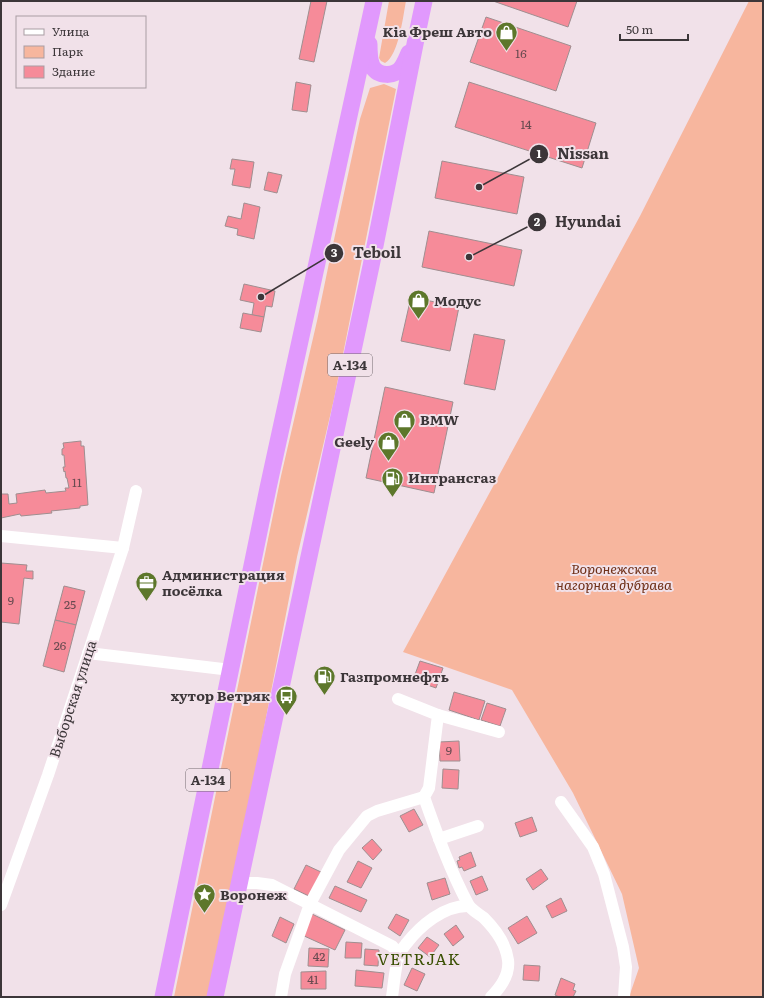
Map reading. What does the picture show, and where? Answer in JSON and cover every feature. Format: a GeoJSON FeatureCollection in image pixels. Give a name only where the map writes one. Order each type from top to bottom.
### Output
{"type":"FeatureCollection","features":[{"type":"Feature","properties":{"kind":"highway","name":"А-134"},"geometry":{"type":"LineString","coordinates":[[163,997],[268,488],[374,1]]}},
{"type":"Feature","properties":{"kind":"highway","name":"А-134"},"geometry":{"type":"LineString","coordinates":[[215,997],[238,883],[371,266],[416,34],[424,1]]}},
{"type":"Feature","properties":{"kind":"highway","name":"А-134"},"geometry":{"type":"LineString","coordinates":[[368,30],[372,66],[377,72],[384,75],[393,74],[401,69],[416,34]]}},
{"type":"Feature","properties":{"kind":"street","name":"Выборская улица"},"geometry":{"type":"LineString","coordinates":[[1,905],[48,775],[124,548],[136,491]]}},
{"type":"Feature","properties":{"kind":"street"},"geometry":{"type":"LineString","coordinates":[[1,536],[124,548]]}},
{"type":"Feature","properties":{"kind":"street"},"geometry":{"type":"LineString","coordinates":[[88,653],[231,670]]}},
{"type":"Feature","properties":{"kind":"street"},"geometry":{"type":"LineString","coordinates":[[398,699],[438,715],[499,732]]}},
{"type":"Feature","properties":{"kind":"street"},"geometry":{"type":"LineString","coordinates":[[281,997],[285,974],[310,904],[339,850],[367,816],[377,811],[424,797],[429,788],[438,715]]}},
{"type":"Feature","properties":{"kind":"street"},"geometry":{"type":"LineString","coordinates":[[424,797],[439,839],[469,906],[484,918],[495,931],[504,946],[508,959],[508,969],[505,979],[491,997]]}},
{"type":"Feature","properties":{"kind":"street"},"geometry":{"type":"LineString","coordinates":[[562,802],[593,847],[604,874],[623,947],[626,967],[624,997]]}},
{"type":"Feature","properties":{"kind":"street"},"geometry":{"type":"LineString","coordinates":[[439,839],[478,826]]}},
{"type":"Feature","properties":{"kind":"street"},"geometry":{"type":"LineString","coordinates":[[238,883],[272,885],[392,946],[399,954]]}},
{"type":"Feature","properties":{"kind":"street"},"geometry":{"type":"LineString","coordinates":[[392,997],[399,954],[413,935],[430,920],[447,911],[462,906],[469,906]]}},
{"type":"Feature","properties":{"kind":"green space"},"geometry":{"type":"Polygon","coordinates":[[[389,1],[406,1],[397,44],[390,59],[385,63],[379,58],[389,1]]]}},
{"type":"Feature","properties":{"kind":"green space","name":"Воронежская нагорная дубрава"},"geometry":{"type":"Polygon","coordinates":[[[749,1],[763,1],[763,997],[629,997],[639,968],[622,894],[573,793],[512,690],[403,652],[640,216],[749,1]]]}},
{"type":"Feature","properties":{"kind":"green space"},"geometry":{"type":"Polygon","coordinates":[[[384,84],[396,89],[334,399],[297,557],[237,868],[208,997],[174,997],[281,476],[317,321],[360,119],[370,88],[384,84]]]}},
{"type":"Feature","properties":{"kind":"building"},"geometry":{"type":"Polygon","coordinates":[[[311,1],[327,1],[314,62],[299,59],[311,1]]]}},
{"type":"Feature","properties":{"kind":"building"},"geometry":{"type":"Polygon","coordinates":[[[493,1],[577,1],[568,27],[493,1]]]}},
{"type":"Feature","properties":{"kind":"building"},"geometry":{"type":"Polygon","coordinates":[[[486,17],[571,46],[556,91],[470,62],[486,17]]]}},
{"type":"Feature","properties":{"kind":"building"},"geometry":{"type":"Polygon","coordinates":[[[296,82],[311,85],[307,112],[292,110],[296,82]]]}},
{"type":"Feature","properties":{"kind":"building"},"geometry":{"type":"Polygon","coordinates":[[[469,82],[596,123],[582,168],[455,127],[469,82]]]}},
{"type":"Feature","properties":{"kind":"building"},"geometry":{"type":"Polygon","coordinates":[[[232,159],[254,162],[250,188],[232,185],[235,169],[230,169],[232,159]]]}},
{"type":"Feature","properties":{"kind":"building"},"geometry":{"type":"Polygon","coordinates":[[[442,161],[524,177],[517,214],[435,198],[442,161]]]}},
{"type":"Feature","properties":{"kind":"building"},"geometry":{"type":"Polygon","coordinates":[[[268,172],[282,175],[277,193],[264,190],[268,172]]]}},
{"type":"Feature","properties":{"kind":"building"},"geometry":{"type":"Polygon","coordinates":[[[244,203],[260,207],[254,239],[237,235],[238,229],[225,226],[228,216],[241,219],[244,203]]]}},
{"type":"Feature","properties":{"kind":"building"},"geometry":{"type":"Polygon","coordinates":[[[429,231],[522,250],[514,286],[422,267],[429,231]]]}},
{"type":"Feature","properties":{"kind":"building"},"geometry":{"type":"Polygon","coordinates":[[[244,284],[275,291],[272,307],[266,306],[264,317],[252,315],[254,303],[240,300],[244,284]]]}},
{"type":"Feature","properties":{"kind":"building"},"geometry":{"type":"Polygon","coordinates":[[[411,297],[459,307],[450,351],[401,341],[411,297]]]}},
{"type":"Feature","properties":{"kind":"building"},"geometry":{"type":"Polygon","coordinates":[[[243,313],[264,317],[261,332],[240,328],[243,313]]]}},
{"type":"Feature","properties":{"kind":"building"},"geometry":{"type":"Polygon","coordinates":[[[474,334],[505,340],[495,390],[464,384],[474,334]]]}},
{"type":"Feature","properties":{"kind":"building"},"geometry":{"type":"Polygon","coordinates":[[[385,387],[453,402],[434,493],[366,478],[385,387]]]}},
{"type":"Feature","properties":{"kind":"building"},"geometry":{"type":"Polygon","coordinates":[[[81,441],[81,446],[84,446],[88,505],[80,506],[80,508],[51,511],[52,513],[21,516],[20,514],[1,518],[1,494],[8,494],[9,504],[17,503],[16,494],[45,490],[46,493],[66,491],[65,488],[69,488],[63,467],[65,467],[64,455],[62,455],[62,449],[64,448],[63,443],[81,441]]]}},
{"type":"Feature","properties":{"kind":"building"},"geometry":{"type":"Polygon","coordinates":[[[1,563],[27,565],[26,571],[33,571],[33,579],[24,578],[19,624],[1,622],[1,563]]]}},
{"type":"Feature","properties":{"kind":"building"},"geometry":{"type":"Polygon","coordinates":[[[64,586],[85,591],[76,625],[55,620],[64,586]]]}},
{"type":"Feature","properties":{"kind":"building"},"geometry":{"type":"Polygon","coordinates":[[[55,620],[76,625],[64,672],[43,666],[55,620]]]}},
{"type":"Feature","properties":{"kind":"building"},"geometry":{"type":"Polygon","coordinates":[[[420,661],[443,668],[436,688],[413,680],[420,661]]]}},
{"type":"Feature","properties":{"kind":"building"},"geometry":{"type":"Polygon","coordinates":[[[454,692],[485,701],[479,720],[449,710],[454,692]]]}},
{"type":"Feature","properties":{"kind":"building"},"geometry":{"type":"Polygon","coordinates":[[[487,703],[506,709],[500,726],[481,720],[487,703]]]}},
{"type":"Feature","properties":{"kind":"building"},"geometry":{"type":"Polygon","coordinates":[[[459,741],[460,761],[440,761],[439,742],[459,741]]]}},
{"type":"Feature","properties":{"kind":"building"},"geometry":{"type":"Polygon","coordinates":[[[443,769],[459,770],[458,789],[442,788],[443,769]]]}},
{"type":"Feature","properties":{"kind":"building"},"geometry":{"type":"Polygon","coordinates":[[[414,809],[423,825],[409,832],[400,816],[414,809]]]}},
{"type":"Feature","properties":{"kind":"building"},"geometry":{"type":"Polygon","coordinates":[[[532,817],[537,831],[520,837],[515,823],[532,817]]]}},
{"type":"Feature","properties":{"kind":"building"},"geometry":{"type":"Polygon","coordinates":[[[372,839],[382,850],[373,860],[362,848],[372,839]]]}},
{"type":"Feature","properties":{"kind":"building"},"geometry":{"type":"Polygon","coordinates":[[[471,852],[476,866],[464,871],[462,867],[459,868],[457,861],[460,860],[459,857],[471,852]]]}},
{"type":"Feature","properties":{"kind":"building"},"geometry":{"type":"Polygon","coordinates":[[[358,861],[372,868],[361,888],[347,882],[358,861]]]}},
{"type":"Feature","properties":{"kind":"building"},"geometry":{"type":"Polygon","coordinates":[[[306,865],[321,872],[309,896],[294,889],[306,865]]]}},
{"type":"Feature","properties":{"kind":"building"},"geometry":{"type":"Polygon","coordinates":[[[541,869],[548,879],[533,890],[526,879],[541,869]]]}},
{"type":"Feature","properties":{"kind":"building"},"geometry":{"type":"Polygon","coordinates":[[[482,876],[488,890],[476,895],[470,881],[482,876]]]}},
{"type":"Feature","properties":{"kind":"building"},"geometry":{"type":"Polygon","coordinates":[[[445,878],[450,894],[432,900],[427,883],[445,878]]]}},
{"type":"Feature","properties":{"kind":"building"},"geometry":{"type":"Polygon","coordinates":[[[335,886],[367,900],[361,912],[329,898],[335,886]]]}},
{"type":"Feature","properties":{"kind":"building"},"geometry":{"type":"Polygon","coordinates":[[[561,898],[567,911],[552,918],[546,906],[561,898]]]}},
{"type":"Feature","properties":{"kind":"building"},"geometry":{"type":"Polygon","coordinates":[[[312,914],[345,930],[335,950],[302,935],[312,914]]]}},
{"type":"Feature","properties":{"kind":"building"},"geometry":{"type":"Polygon","coordinates":[[[396,914],[409,920],[400,936],[388,928],[396,914]]]}},
{"type":"Feature","properties":{"kind":"building"},"geometry":{"type":"Polygon","coordinates":[[[527,916],[537,933],[518,944],[508,928],[527,916]]]}},
{"type":"Feature","properties":{"kind":"building"},"geometry":{"type":"Polygon","coordinates":[[[280,917],[294,924],[286,943],[272,936],[280,917]]]}},
{"type":"Feature","properties":{"kind":"building"},"geometry":{"type":"Polygon","coordinates":[[[456,925],[464,937],[453,946],[444,934],[456,925]]]}},
{"type":"Feature","properties":{"kind":"building"},"geometry":{"type":"Polygon","coordinates":[[[427,937],[439,945],[430,957],[418,948],[427,937]]]}},
{"type":"Feature","properties":{"kind":"building"},"geometry":{"type":"Polygon","coordinates":[[[346,942],[362,943],[361,958],[345,958],[346,942]]]}},
{"type":"Feature","properties":{"kind":"building"},"geometry":{"type":"Polygon","coordinates":[[[309,948],[329,949],[328,967],[308,966],[309,948]]]}},
{"type":"Feature","properties":{"kind":"building"},"geometry":{"type":"Polygon","coordinates":[[[365,949],[379,950],[378,966],[364,965],[365,949]]]}},
{"type":"Feature","properties":{"kind":"building"},"geometry":{"type":"Polygon","coordinates":[[[524,965],[540,966],[539,981],[523,980],[524,965]]]}},
{"type":"Feature","properties":{"kind":"building"},"geometry":{"type":"Polygon","coordinates":[[[412,968],[425,974],[417,991],[404,985],[412,968]]]}},
{"type":"Feature","properties":{"kind":"building"},"geometry":{"type":"Polygon","coordinates":[[[356,970],[384,973],[382,988],[355,986],[356,970]]]}},
{"type":"Feature","properties":{"kind":"building"},"geometry":{"type":"Polygon","coordinates":[[[326,971],[326,989],[301,989],[301,972],[326,971]]]}},
{"type":"Feature","properties":{"kind":"building"},"geometry":{"type":"Polygon","coordinates":[[[561,978],[575,984],[573,990],[576,991],[573,997],[559,997],[555,995],[561,978]]]}},
{"type":"Feature","properties":{"kind":"place","name":"Kia Фреш Авто"},"geometry":{"type":"Point","coordinates":[507,52]}},
{"type":"Feature","properties":{"kind":"place","name":"Nissan"},"geometry":{"type":"Point","coordinates":[479,187]}},
{"type":"Feature","properties":{"kind":"place","name":"Hyundai"},"geometry":{"type":"Point","coordinates":[469,257]}},
{"type":"Feature","properties":{"kind":"place","name":"Teboil"},"geometry":{"type":"Point","coordinates":[261,297]}},
{"type":"Feature","properties":{"kind":"place","name":"Модус"},"geometry":{"type":"Point","coordinates":[418,320]}},
{"type":"Feature","properties":{"kind":"place","name":"BMW"},"geometry":{"type":"Point","coordinates":[405,440]}},
{"type":"Feature","properties":{"kind":"place","name":"Geely"},"geometry":{"type":"Point","coordinates":[389,462]}},
{"type":"Feature","properties":{"kind":"place","name":"Интрансгаз"},"geometry":{"type":"Point","coordinates":[393,498]}},
{"type":"Feature","properties":{"kind":"place","name":"Администрация посёлка"},"geometry":{"type":"Point","coordinates":[147,602]}},
{"type":"Feature","properties":{"kind":"place","name":"Газпромнефть"},"geometry":{"type":"Point","coordinates":[325,696]}},
{"type":"Feature","properties":{"kind":"place","name":"хутор Ветряк"},"geometry":{"type":"Point","coordinates":[286,716]}},
{"type":"Feature","properties":{"kind":"place","name":"Воронеж"},"geometry":{"type":"Point","coordinates":[204,914]}},
{"type":"Feature","properties":{"kind":"district","name":"VETRJAK"},"geometry":{"type":"Point","coordinates":[419,959]}}]}
